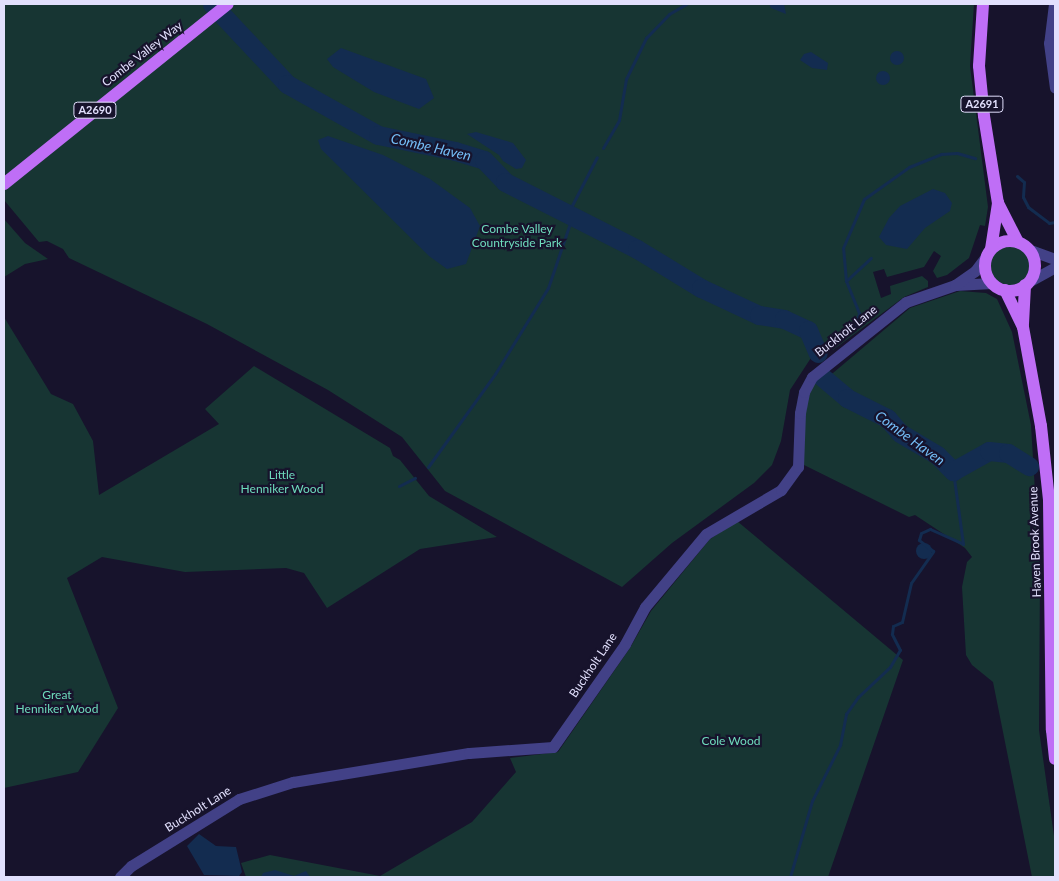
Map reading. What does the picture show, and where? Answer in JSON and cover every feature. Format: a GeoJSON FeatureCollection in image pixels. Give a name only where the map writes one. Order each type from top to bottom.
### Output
{"type":"FeatureCollection","features":[{"type":"Feature","properties":{"kind":"main road","name":"Combe Valley Way"},"geometry":{"type":"LineString","coordinates":[[4,184],[228,4]]}},
{"type":"Feature","properties":{"kind":"main road","name":"A2691"},"geometry":{"type":"LineString","coordinates":[[983,4],[980,88],[998,203],[1018,242]]}},
{"type":"Feature","properties":{"kind":"main road","name":"A2691"},"geometry":{"type":"LineString","coordinates":[[989,252],[998,203]]}},
{"type":"Feature","properties":{"kind":"main road"},"geometry":{"type":"LineString","coordinates":[[1003,242],[1018,242],[1030,250],[1035,263],[1028,283],[1005,290],[992,283],[986,270],[989,252],[1003,242]]}},
{"type":"Feature","properties":{"kind":"main road","name":"Haven Brook Avenue"},"geometry":{"type":"LineString","coordinates":[[1023,327],[1028,283]]}},
{"type":"Feature","properties":{"kind":"main road","name":"Haven Brook Avenue"},"geometry":{"type":"LineString","coordinates":[[1005,290],[1023,327],[1041,426],[1049,500],[1052,730],[1055,759]]}},
{"type":"Feature","properties":{"kind":"street"},"geometry":{"type":"LineString","coordinates":[[1054,4],[1049,43],[1055,88]]}},
{"type":"Feature","properties":{"kind":"street"},"geometry":{"type":"LineString","coordinates":[[1030,250],[1055,260]]}},
{"type":"Feature","properties":{"kind":"street","name":"Buckholt Lane"},"geometry":{"type":"LineString","coordinates":[[956,285],[975,271],[989,252]]}},
{"type":"Feature","properties":{"kind":"street"},"geometry":{"type":"LineString","coordinates":[[1028,283],[1055,267]]}},
{"type":"Feature","properties":{"kind":"street","name":"Buckholt Lane"},"geometry":{"type":"LineString","coordinates":[[120,877],[131,866],[239,799],[293,782],[469,753],[553,747],[625,644],[645,607],[706,534],[781,490],[798,467],[800,413],[804,392],[812,377],[906,302],[956,285],[992,283]]}},
{"type":"Feature","properties":{"kind":"green space","name":"Combe Valley Countryside Park"},"geometry":{"type":"Polygon","coordinates":[[[4,4],[974,4],[970,66],[988,207],[985,226],[980,225],[969,258],[947,275],[937,278],[933,271],[941,256],[934,251],[924,267],[887,277],[884,269],[873,272],[881,298],[891,294],[890,286],[922,276],[928,281],[928,287],[904,297],[833,350],[822,341],[790,390],[781,441],[772,465],[754,483],[672,543],[622,587],[445,491],[402,437],[328,390],[207,324],[69,258],[63,249],[47,241],[39,242],[4,200],[4,4]]]}},
{"type":"Feature","properties":{"kind":"green space"},"geometry":{"type":"Polygon","coordinates":[[[4,219],[25,243],[48,259],[25,264],[4,277],[4,219]]]}},
{"type":"Feature","properties":{"kind":"green space"},"geometry":{"type":"Polygon","coordinates":[[[1010,245],[1024,251],[1030,265],[1024,279],[1010,285],[996,279],[990,265],[996,251],[1010,245]]]}},
{"type":"Feature","properties":{"kind":"green space"},"geometry":{"type":"Polygon","coordinates":[[[960,291],[986,293],[997,299],[1012,332],[1031,425],[1040,573],[1039,730],[1055,843],[1055,877],[1032,877],[993,682],[972,665],[966,655],[962,587],[967,562],[972,557],[965,548],[915,515],[909,517],[804,465],[803,414],[807,395],[816,379],[833,373],[910,308],[960,291]]]}},
{"type":"Feature","properties":{"kind":"green space","name":"Little Henniker Wood"},"geometry":{"type":"Polygon","coordinates":[[[4,317],[51,394],[73,404],[93,441],[99,495],[219,424],[205,409],[254,366],[390,448],[393,456],[400,460],[429,496],[497,537],[420,549],[327,608],[304,573],[286,568],[185,572],[102,557],[67,578],[118,708],[78,772],[4,788],[4,317]]]}},
{"type":"Feature","properties":{"kind":"green space","name":"Cole Wood"},"geometry":{"type":"Polygon","coordinates":[[[737,521],[903,660],[828,877],[246,877],[241,863],[270,855],[380,876],[472,822],[516,772],[510,758],[558,752],[630,648],[651,611],[710,539],[737,521]]]}},
{"type":"Feature","properties":{"kind":"water"},"geometry":{"type":"Polygon","coordinates":[[[769,4],[784,4],[786,14],[771,8],[769,4]]]}},
{"type":"Feature","properties":{"kind":"water"},"geometry":{"type":"Polygon","coordinates":[[[341,48],[426,79],[434,98],[419,109],[374,92],[333,67],[327,59],[341,48]]]}},
{"type":"Feature","properties":{"kind":"water"},"geometry":{"type":"Polygon","coordinates":[[[894,51],[900,51],[904,58],[900,65],[894,65],[890,61],[890,55],[894,51]]]}},
{"type":"Feature","properties":{"kind":"water"},"geometry":{"type":"Polygon","coordinates":[[[811,52],[828,63],[827,70],[812,68],[800,60],[804,54],[811,52]]]}},
{"type":"Feature","properties":{"kind":"water"},"geometry":{"type":"Polygon","coordinates":[[[880,71],[886,71],[890,78],[886,85],[880,85],[876,81],[876,75],[880,71]]]}},
{"type":"Feature","properties":{"kind":"water"},"geometry":{"type":"Polygon","coordinates":[[[476,132],[513,143],[526,160],[522,168],[516,169],[503,161],[499,155],[467,134],[476,132]]]}},
{"type":"Feature","properties":{"kind":"water"},"geometry":{"type":"Polygon","coordinates":[[[328,136],[383,155],[430,179],[470,208],[480,226],[466,264],[447,269],[429,256],[321,149],[318,140],[328,136]]]}},
{"type":"Feature","properties":{"kind":"water"},"geometry":{"type":"Polygon","coordinates":[[[933,189],[945,193],[952,203],[950,211],[925,228],[907,249],[886,245],[879,237],[889,218],[900,206],[933,189]]]}},
{"type":"Feature","properties":{"kind":"water"},"geometry":{"type":"Polygon","coordinates":[[[924,543],[930,545],[932,551],[930,557],[924,559],[918,557],[916,551],[918,545],[924,543]]]}},
{"type":"Feature","properties":{"kind":"water"},"geometry":{"type":"Polygon","coordinates":[[[199,834],[216,846],[236,847],[242,872],[239,876],[204,875],[187,846],[199,834]]]}},
{"type":"Feature","properties":{"kind":"water"},"geometry":{"type":"Polygon","coordinates":[[[275,870],[294,876],[306,871],[310,877],[261,877],[263,873],[275,870]]]}},
{"type":"Feature","properties":{"kind":"waterway","name":"Combe Haven"},"geometry":{"type":"LineString","coordinates":[[212,4],[287,84],[378,135],[455,151],[484,160],[505,182],[637,249],[701,288],[759,315],[784,319],[808,330],[818,353]]}},
{"type":"Feature","properties":{"kind":"waterway"},"geometry":{"type":"LineString","coordinates":[[603,148],[619,120],[626,79],[646,38],[669,14],[686,4]]}},
{"type":"Feature","properties":{"kind":"waterway"},"geometry":{"type":"LineString","coordinates":[[855,327],[859,313],[846,281],[843,248],[864,199],[909,167],[941,154],[957,153],[975,158]]}},
{"type":"Feature","properties":{"kind":"waterway"},"geometry":{"type":"LineString","coordinates":[[567,215],[597,157]]}},
{"type":"Feature","properties":{"kind":"waterway"},"geometry":{"type":"LineString","coordinates":[[1017,176],[1024,182],[1023,197],[1028,207],[1049,223],[1055,222]]}},
{"type":"Feature","properties":{"kind":"waterway"},"geometry":{"type":"LineString","coordinates":[[428,467],[495,374],[548,288],[572,217]]}},
{"type":"Feature","properties":{"kind":"waterway"},"geometry":{"type":"LineString","coordinates":[[846,281],[871,258]]}},
{"type":"Feature","properties":{"kind":"waterway","name":"Combe Haven"},"geometry":{"type":"LineString","coordinates":[[821,376],[847,398],[887,418],[900,433],[937,455],[953,471],[989,451],[1008,453],[1029,466]]}},
{"type":"Feature","properties":{"kind":"waterway"},"geometry":{"type":"LineString","coordinates":[[790,877],[812,801],[840,745],[846,714],[858,697],[890,667],[900,650],[892,634],[893,626],[902,622],[911,583],[933,551],[919,540],[921,533],[930,529],[963,544],[953,471]]}},
{"type":"Feature","properties":{"kind":"waterway"},"geometry":{"type":"LineString","coordinates":[[399,486],[415,478]]}},
{"type":"Feature","properties":{"kind":"park label","name":"Great Henniker Wood"},"geometry":{"type":"Point","coordinates":[57,702]}}]}
